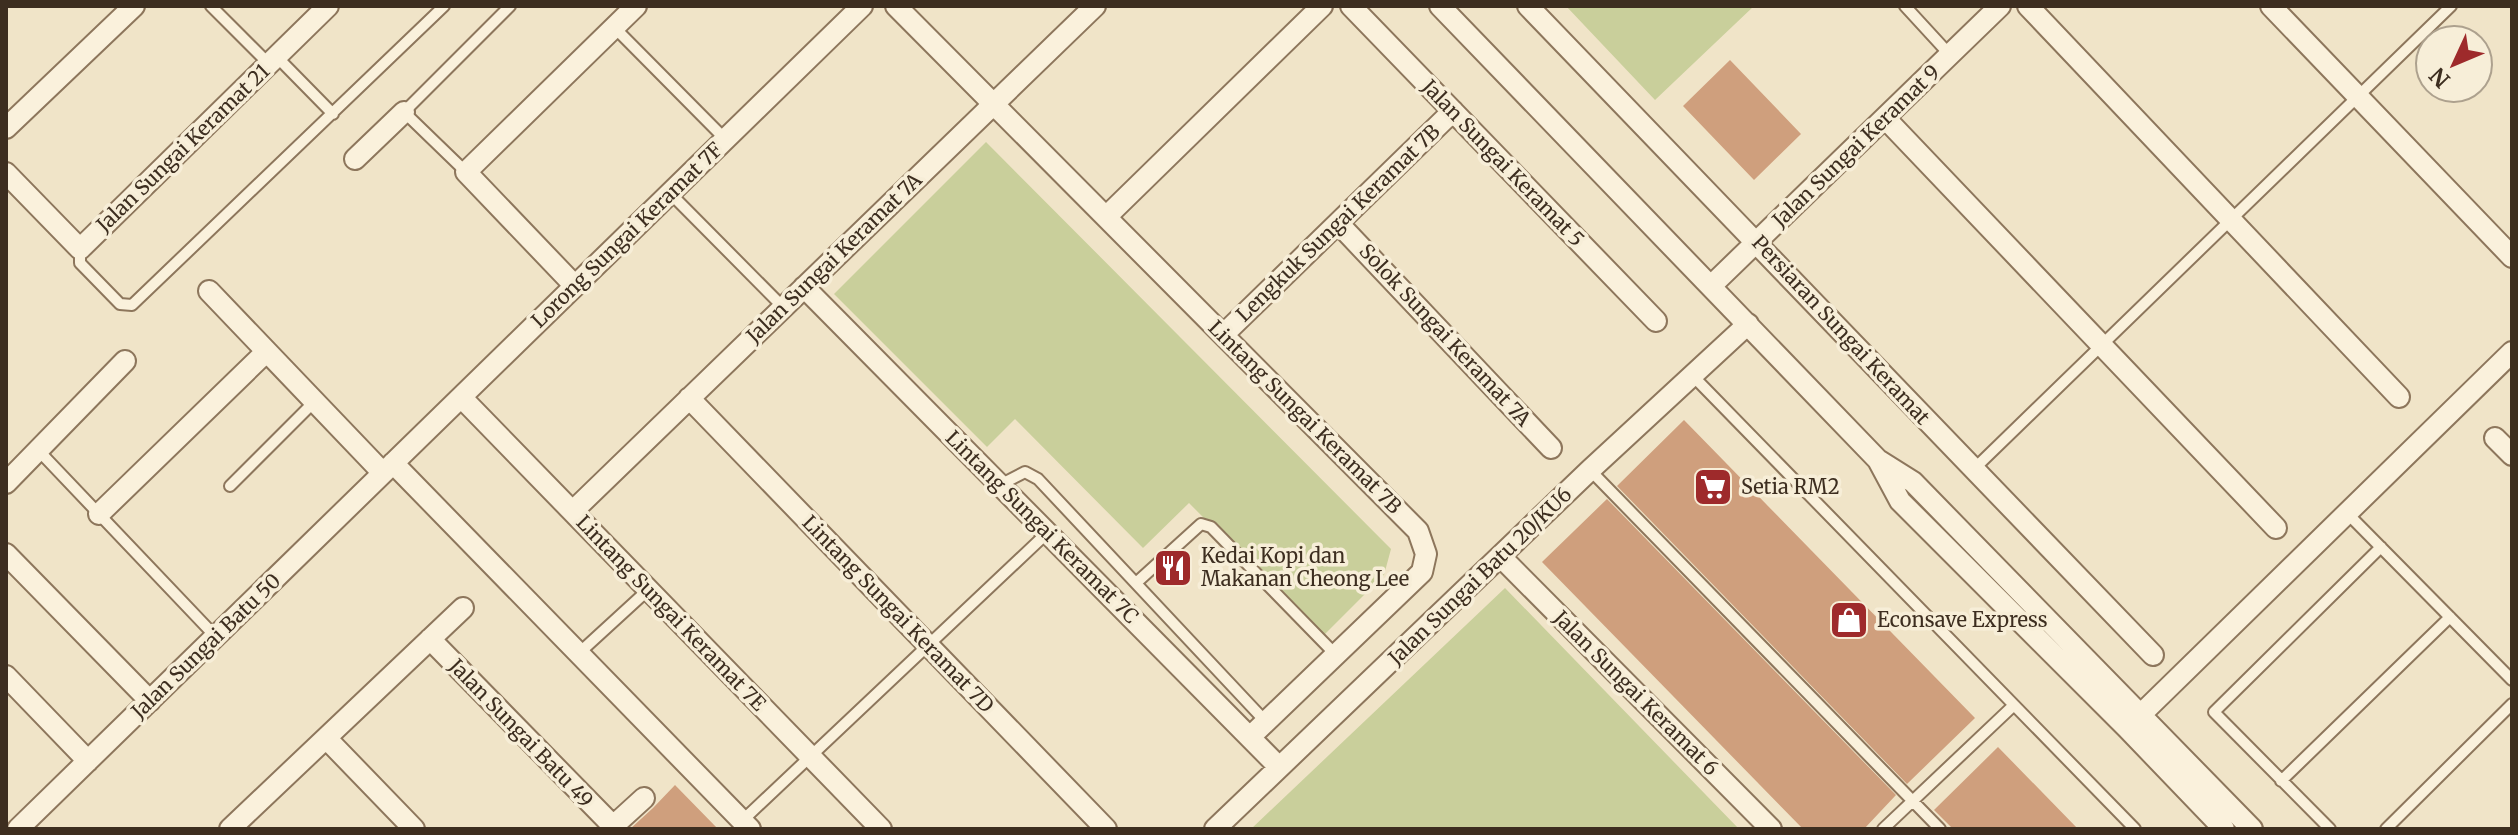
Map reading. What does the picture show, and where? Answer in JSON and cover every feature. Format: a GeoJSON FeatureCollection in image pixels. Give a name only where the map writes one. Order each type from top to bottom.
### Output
{"type":"FeatureCollection","features":[{"type":"Feature","properties":{"kind":"street","name":"Jalan Sungai Keramat 21"},"geometry":{"type":"LineString","coordinates":[[6,173],[80,249],[328,6]]}},
{"type":"Feature","properties":{"kind":"street"},"geometry":{"type":"LineString","coordinates":[[575,286],[466,172],[636,6]]}},
{"type":"Feature","properties":{"kind":"street","name":"Lorong Sungai Keramat 7F"},"geometry":{"type":"LineString","coordinates":[[388,468],[862,6]]}},
{"type":"Feature","properties":{"kind":"street","name":"Lintang Sungai Keramat 7B"},"geometry":{"type":"LineString","coordinates":[[896,6],[1418,531],[1426,554],[1422,572],[1250,737]]}},
{"type":"Feature","properties":{"kind":"street","name":"Jalan Sungai Keramat 7A"},"geometry":{"type":"LineString","coordinates":[[573,511],[1095,6]]}},
{"type":"Feature","properties":{"kind":"street"},"geometry":{"type":"LineString","coordinates":[[1106,217],[1322,6]]}},
{"type":"Feature","properties":{"kind":"street","name":"Jalan Sungai Keramat 5"},"geometry":{"type":"LineString","coordinates":[[1351,6],[1656,321]]}},
{"type":"Feature","properties":{"kind":"street"},"geometry":{"type":"LineString","coordinates":[[1440,6],[1878,460],[1913,482],[2133,720],[2224,829]]}},
{"type":"Feature","properties":{"kind":"street","name":"Persiaran Sungai Keramat"},"geometry":{"type":"LineString","coordinates":[[1528,6],[2153,655]]}},
{"type":"Feature","properties":{"kind":"street","name":"Jalan Sungai Keramat 9"},"geometry":{"type":"LineString","coordinates":[[1711,286],[2000,6]]}},
{"type":"Feature","properties":{"kind":"street"},"geometry":{"type":"LineString","coordinates":[[2028,6],[2399,397]]}},
{"type":"Feature","properties":{"kind":"street"},"geometry":{"type":"LineString","coordinates":[[2271,6],[2512,257]]}},
{"type":"Feature","properties":{"kind":"street"},"geometry":{"type":"LineString","coordinates":[[6,128],[120,11]]}},
{"type":"Feature","properties":{"kind":"street","name":"Lengkuk Sungai Keramat 7B"},"geometry":{"type":"LineString","coordinates":[[1223,335],[1453,111]]}},
{"type":"Feature","properties":{"kind":"street"},"geometry":{"type":"LineString","coordinates":[[355,159],[404,112]]}},
{"type":"Feature","properties":{"kind":"street"},"geometry":{"type":"LineString","coordinates":[[1885,118],[2276,528]]}},
{"type":"Feature","properties":{"kind":"street","name":"Solok Sungai Keramat 7A"},"geometry":{"type":"LineString","coordinates":[[1338,223],[1551,448]]}},
{"type":"Feature","properties":{"kind":"street","name":"Lintang Sungai Keramat 7C"},"geometry":{"type":"LineString","coordinates":[[804,287],[1279,767]]}},
{"type":"Feature","properties":{"kind":"street"},"geometry":{"type":"LineString","coordinates":[[209,291],[314,402],[388,468],[578,654],[746,825]]}},
{"type":"Feature","properties":{"kind":"street","name":"Jalan Sungai Batu 20/KU6"},"geometry":{"type":"LineString","coordinates":[[1215,829],[1590,470],[1748,324]]}},
{"type":"Feature","properties":{"kind":"street"},"geometry":{"type":"LineString","coordinates":[[99,514],[266,352]]}},
{"type":"Feature","properties":{"kind":"street"},"geometry":{"type":"LineString","coordinates":[[2133,720],[2512,352]]}},
{"type":"Feature","properties":{"kind":"street"},"geometry":{"type":"LineString","coordinates":[[6,483],[125,361]]}},
{"type":"Feature","properties":{"kind":"street","name":"Lintang Sungai Keramat 7E"},"geometry":{"type":"LineString","coordinates":[[461,397],[881,829]]}},
{"type":"Feature","properties":{"kind":"street","name":"Lintang Sungai Keramat 7D"},"geometry":{"type":"LineString","coordinates":[[689,398],[1106,829]]}},
{"type":"Feature","properties":{"kind":"street"},"geometry":{"type":"LineString","coordinates":[[2495,438],[2512,455]]}},
{"type":"Feature","properties":{"kind":"street","name":"Jalan Sungai Batu 50"},"geometry":{"type":"LineString","coordinates":[[18,829],[388,468]]}},
{"type":"Feature","properties":{"kind":"street"},"geometry":{"type":"LineString","coordinates":[[6,554],[150,701]]}},
{"type":"Feature","properties":{"kind":"street","name":"Jalan Sungai Keramat 6"},"geometry":{"type":"LineString","coordinates":[[1501,557],[1771,829]]}},
{"type":"Feature","properties":{"kind":"street"},"geometry":{"type":"LineString","coordinates":[[230,829],[463,608]]}},
{"type":"Feature","properties":{"kind":"street","name":"Jalan Sungai Batu 49"},"geometry":{"type":"LineString","coordinates":[[430,639],[612,828]]}},
{"type":"Feature","properties":{"kind":"street"},"geometry":{"type":"LineString","coordinates":[[6,676],[88,761]]}},
{"type":"Feature","properties":{"kind":"street"},"geometry":{"type":"LineString","coordinates":[[2133,720],[2252,829]]}},
{"type":"Feature","properties":{"kind":"street"},"geometry":{"type":"LineString","coordinates":[[326,738],[414,829]]}},
{"type":"Feature","properties":{"kind":"street"},"geometry":{"type":"LineString","coordinates":[[612,828],[644,798]]}},
{"type":"Feature","properties":{"kind":"lane"},"geometry":{"type":"LineString","coordinates":[[211,6],[333,114]]}},
{"type":"Feature","properties":{"kind":"lane"},"geometry":{"type":"LineString","coordinates":[[80,249],[80,263],[120,304],[132,305],[444,6]]}},
{"type":"Feature","properties":{"kind":"lane"},"geometry":{"type":"LineString","coordinates":[[466,172],[404,112],[510,6]]}},
{"type":"Feature","properties":{"kind":"lane"},"geometry":{"type":"LineString","coordinates":[[1905,6],[1950,55]]}},
{"type":"Feature","properties":{"kind":"lane"},"geometry":{"type":"LineString","coordinates":[[1973,470],[2451,6]]}},
{"type":"Feature","properties":{"kind":"lane"},"geometry":{"type":"LineString","coordinates":[[614,27],[725,139]]}},
{"type":"Feature","properties":{"kind":"lane"},"geometry":{"type":"LineString","coordinates":[[670,193],[783,307]]}},
{"type":"Feature","properties":{"kind":"lane"},"geometry":{"type":"LineString","coordinates":[[1692,375],[2135,829]]}},
{"type":"Feature","properties":{"kind":"lane"},"geometry":{"type":"LineString","coordinates":[[230,486],[314,402]]}},
{"type":"Feature","properties":{"kind":"lane"},"geometry":{"type":"LineString","coordinates":[[39,451],[216,637]]}},
{"type":"Feature","properties":{"kind":"lane"},"geometry":{"type":"LineString","coordinates":[[1590,470],[1940,829]]}},
{"type":"Feature","properties":{"kind":"lane"},"geometry":{"type":"LineString","coordinates":[[1000,485],[1025,472],[1038,479],[1266,722]]}},
{"type":"Feature","properties":{"kind":"lane"},"geometry":{"type":"LineString","coordinates":[[2347,513],[2512,680]]}},
{"type":"Feature","properties":{"kind":"lane"},"geometry":{"type":"LineString","coordinates":[[1136,583],[1201,524],[1211,527],[1337,656]]}},
{"type":"Feature","properties":{"kind":"lane"},"geometry":{"type":"LineString","coordinates":[[746,825],[811,756],[1047,533]]}},
{"type":"Feature","properties":{"kind":"lane"},"geometry":{"type":"LineString","coordinates":[[2330,829],[2214,712],[2381,547]]}},
{"type":"Feature","properties":{"kind":"lane"},"geometry":{"type":"LineString","coordinates":[[578,654],[649,589]]}},
{"type":"Feature","properties":{"kind":"lane"},"geometry":{"type":"LineString","coordinates":[[2281,781],[2450,617]]}},
{"type":"Feature","properties":{"kind":"lane"},"geometry":{"type":"LineString","coordinates":[[2386,829],[2512,704]]}},
{"type":"Feature","properties":{"kind":"lane"},"geometry":{"type":"LineString","coordinates":[[1883,829],[2014,705]]}},
{"type":"Feature","properties":{"kind":"green space"},"geometry":{"type":"Polygon","coordinates":[[[1566,6],[1754,6],[1655,100],[1566,6]]]}},
{"type":"Feature","properties":{"kind":"green space"},"geometry":{"type":"Polygon","coordinates":[[[986,142],[1391,549],[1384,575],[1322,637],[1189,503],[1143,548],[1015,419],[987,447],[834,294],[986,142]]]}},
{"type":"Feature","properties":{"kind":"green space"},"geometry":{"type":"Polygon","coordinates":[[[1505,588],[1739,829],[1251,829],[1505,588]]]}},
{"type":"Feature","properties":{"kind":"building"},"geometry":{"type":"Polygon","coordinates":[[[1730,60],[1801,134],[1754,180],[1683,106],[1730,60]]]}},
{"type":"Feature","properties":{"kind":"building"},"geometry":{"type":"Polygon","coordinates":[[[1684,420],[1975,718],[1907,784],[1617,486],[1684,420]]]}},
{"type":"Feature","properties":{"kind":"building"},"geometry":{"type":"Polygon","coordinates":[[[1607,499],[1896,795],[1864,829],[1803,829],[1542,562],[1607,499]]]}},
{"type":"Feature","properties":{"kind":"building"},"geometry":{"type":"Polygon","coordinates":[[[1998,747],[2078,829],[1953,829],[1934,810],[1998,747]]]}},
{"type":"Feature","properties":{"kind":"building"},"geometry":{"type":"Polygon","coordinates":[[[675,785],[718,829],[630,829],[653,808],[675,785]]]}},
{"type":"Feature","properties":{"kind":"place","name":"Setia RM2"},"geometry":{"type":"Point","coordinates":[1713,487]}},
{"type":"Feature","properties":{"kind":"place","name":"Kedai Kopi dan Makanan Cheong Lee"},"geometry":{"type":"Point","coordinates":[1173,568]}},
{"type":"Feature","properties":{"kind":"place","name":"Econsave Express"},"geometry":{"type":"Point","coordinates":[1849,620]}}]}
